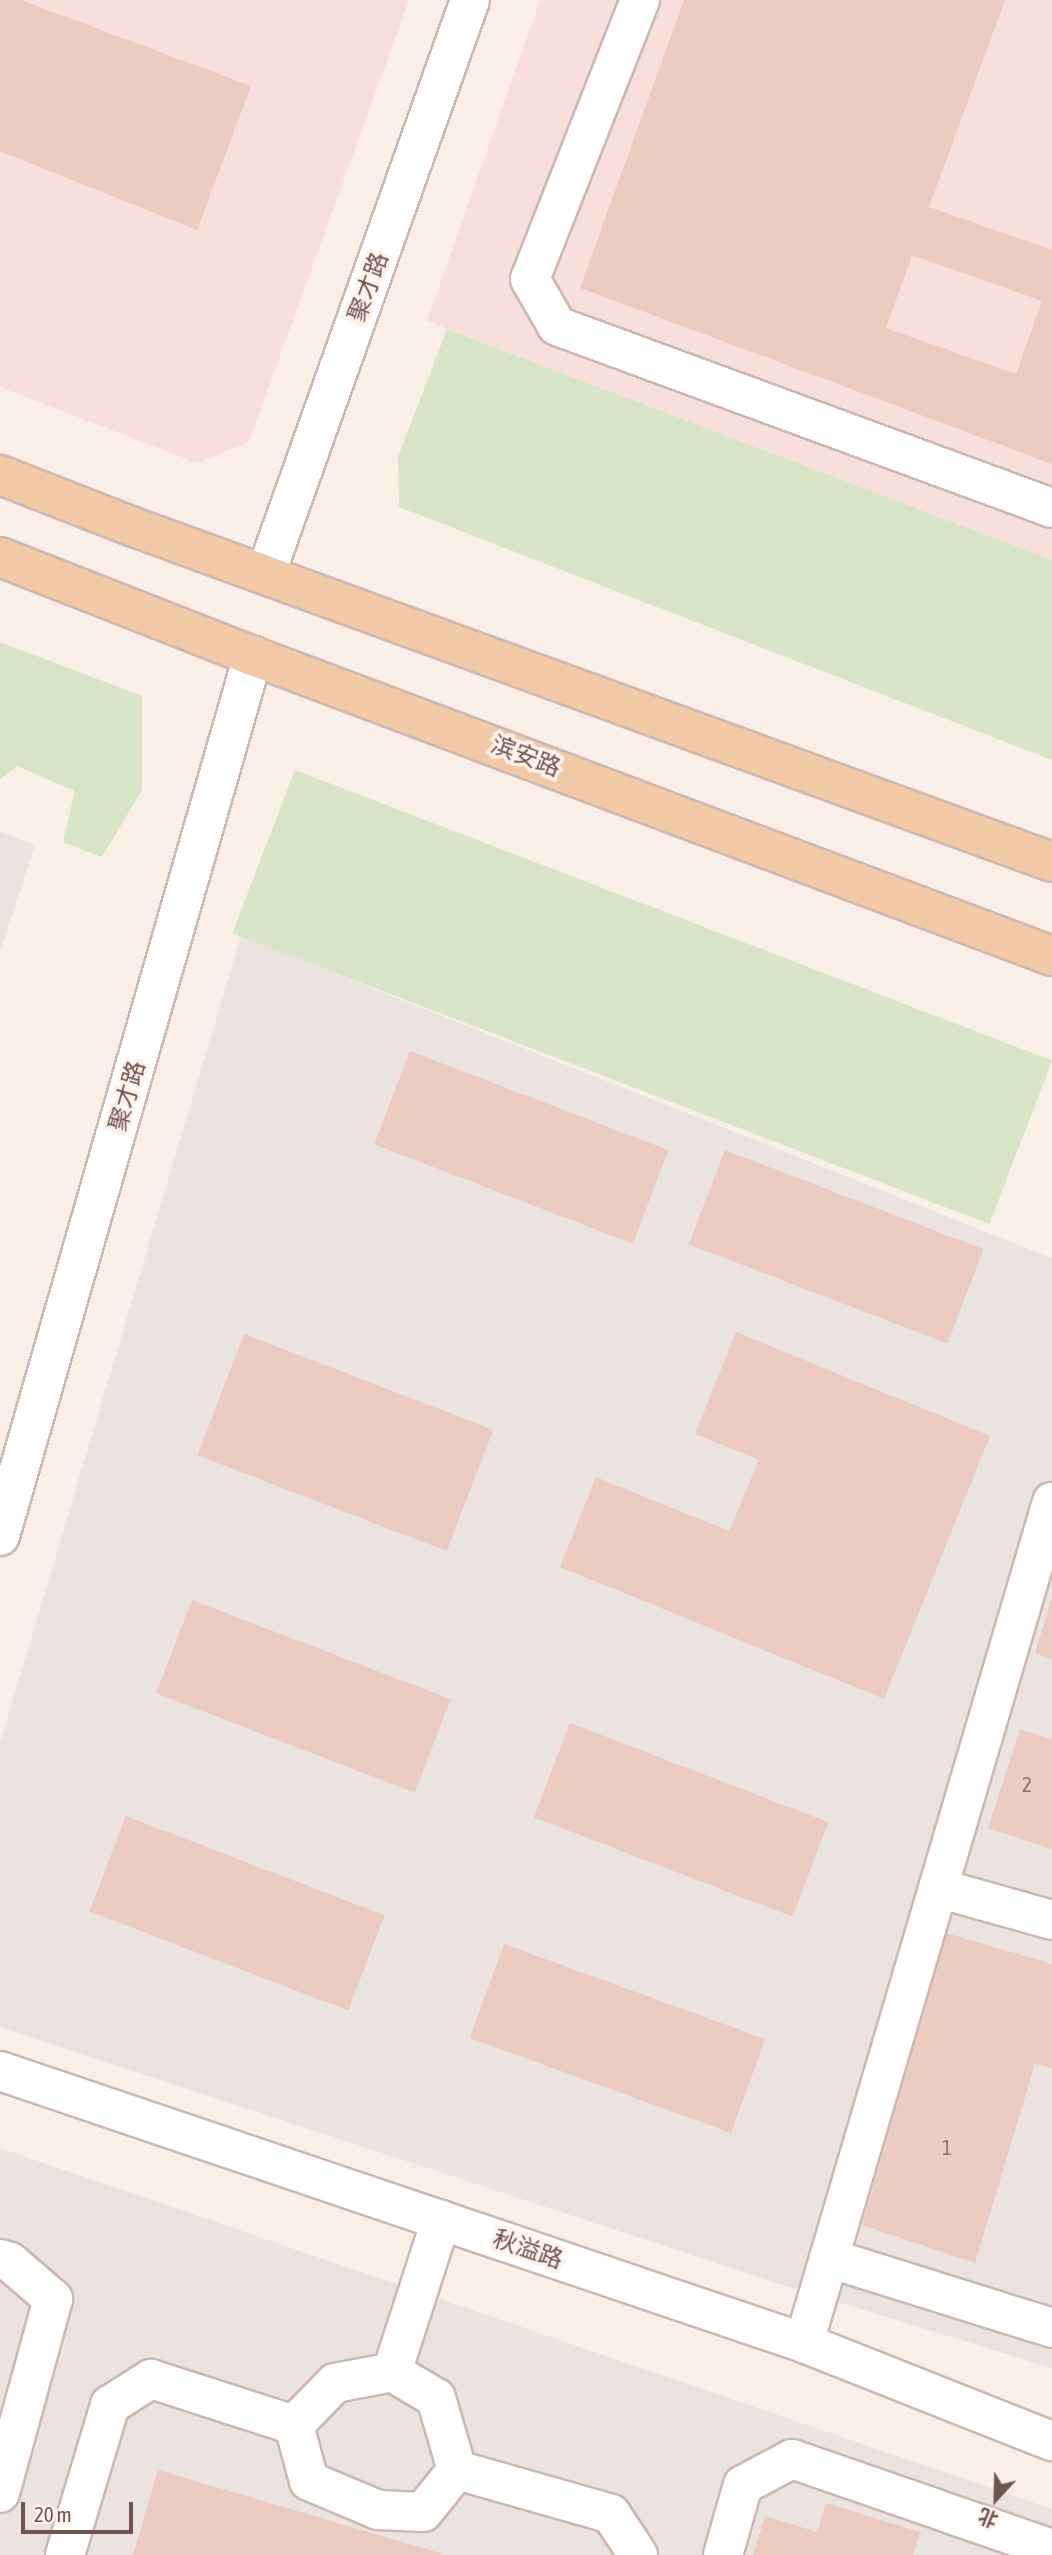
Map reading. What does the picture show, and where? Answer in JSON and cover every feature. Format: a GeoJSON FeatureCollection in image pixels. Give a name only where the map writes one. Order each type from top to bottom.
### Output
{"type":"FeatureCollection","features":[{"type":"Feature","properties":{"kind":"main road"},"geometry":{"type":"LineString","coordinates":[[0,475],[131,526],[266,573],[1052,863]]}},
{"type":"Feature","properties":{"kind":"main road","name":"滨安路"},"geometry":{"type":"LineString","coordinates":[[0,557],[253,656],[1052,956]]}},
{"type":"Feature","properties":{"kind":"street","name":"聚才路"},"geometry":{"type":"LineString","coordinates":[[266,573],[470,0]]}},
{"type":"Feature","properties":{"kind":"street"},"geometry":{"type":"LineString","coordinates":[[640,0],[530,279],[557,326],[1052,508]]}},
{"type":"Feature","properties":{"kind":"street","name":"聚才路"},"geometry":{"type":"LineString","coordinates":[[0,1535],[253,656]]}},
{"type":"Feature","properties":{"kind":"street"},"geometry":{"type":"LineString","coordinates":[[804,2343],[1052,1502]]}},
{"type":"Feature","properties":{"kind":"street"},"geometry":{"type":"LineString","coordinates":[[938,1888],[1052,1920]]}},
{"type":"Feature","properties":{"kind":"street","name":"秋溢路"},"geometry":{"type":"LineString","coordinates":[[0,2071],[804,2343],[1052,2441]]}},
{"type":"Feature","properties":{"kind":"street"},"geometry":{"type":"LineString","coordinates":[[393,2372],[441,2220]]}},
{"type":"Feature","properties":{"kind":"street"},"geometry":{"type":"LineString","coordinates":[[829,2258],[1052,2328]]}},
{"type":"Feature","properties":{"kind":"street"},"geometry":{"type":"LineString","coordinates":[[0,2259],[10,2262],[53,2299],[0,2493]]}},
{"type":"Feature","properties":{"kind":"street"},"geometry":{"type":"LineString","coordinates":[[294,2425],[335,2383],[393,2372],[436,2398],[457,2470]]}},
{"type":"Feature","properties":{"kind":"street"},"geometry":{"type":"LineString","coordinates":[[65,2555],[110,2405],[151,2379],[294,2425]]}},
{"type":"Feature","properties":{"kind":"street"},"geometry":{"type":"LineString","coordinates":[[294,2425],[309,2480],[378,2510],[423,2512],[457,2470]]}},
{"type":"Feature","properties":{"kind":"street"},"geometry":{"type":"LineString","coordinates":[[723,2555],[743,2485],[792,2459],[1052,2549]]}},
{"type":"Feature","properties":{"kind":"street"},"geometry":{"type":"LineString","coordinates":[[457,2470],[611,2514],[638,2555]]}},
{"type":"Feature","properties":{"kind":"shaded area"},"geometry":{"type":"Polygon","coordinates":[[[0,0],[409,0],[249,442],[197,463],[0,387],[0,0]]]}},
{"type":"Feature","properties":{"kind":"shaded area"},"geometry":{"type":"Polygon","coordinates":[[[540,0],[1052,0],[1052,560],[427,321],[540,0]]]}},
{"type":"Feature","properties":{"kind":"shaded area"},"geometry":{"type":"Polygon","coordinates":[[[0,832],[35,845],[0,952],[0,832]]]}},
{"type":"Feature","properties":{"kind":"shaded area"},"geometry":{"type":"Polygon","coordinates":[[[241,936],[1052,1258],[1052,2368],[773,2282],[0,2027],[0,1743],[241,936]]]}},
{"type":"Feature","properties":{"kind":"shaded area"},"geometry":{"type":"Polygon","coordinates":[[[0,2148],[1052,2509],[1052,2555],[0,2555],[0,2148]]]}},
{"type":"Feature","properties":{"kind":"green space"},"geometry":{"type":"Polygon","coordinates":[[[447,329],[1052,560],[1052,760],[399,507],[398,457],[447,329]]]}},
{"type":"Feature","properties":{"kind":"green space"},"geometry":{"type":"Polygon","coordinates":[[[0,642],[142,696],[142,790],[102,857],[63,842],[75,791],[17,766],[0,779],[0,642]]]}},
{"type":"Feature","properties":{"kind":"green space"},"geometry":{"type":"Polygon","coordinates":[[[295,770],[1052,1061],[989,1224],[232,933],[295,770]]]}},
{"type":"Feature","properties":{"kind":"building"},"geometry":{"type":"Polygon","coordinates":[[[0,0],[21,0],[251,86],[197,230],[0,151],[0,0]]]}},
{"type":"Feature","properties":{"kind":"building"},"geometry":{"type":"Polygon","coordinates":[[[684,0],[1005,0],[929,207],[1052,250],[1052,464],[580,288],[684,0]],[[912,255],[886,328],[1016,374],[1042,301],[912,255]]]}},
{"type":"Feature","properties":{"kind":"building"},"geometry":{"type":"Polygon","coordinates":[[[410,1051],[669,1150],[633,1244],[374,1144],[410,1051]]]}},
{"type":"Feature","properties":{"kind":"building"},"geometry":{"type":"Polygon","coordinates":[[[725,1150],[984,1249],[947,1344],[689,1244],[725,1150]]]}},
{"type":"Feature","properties":{"kind":"building"},"geometry":{"type":"Polygon","coordinates":[[[736,1332],[990,1436],[884,1699],[560,1567],[596,1477],[729,1531],[759,1460],[695,1434],[736,1332]]]}},
{"type":"Feature","properties":{"kind":"building"},"geometry":{"type":"Polygon","coordinates":[[[244,1334],[493,1430],[447,1551],[197,1455],[244,1334]]]}},
{"type":"Feature","properties":{"kind":"building"},"geometry":{"type":"Polygon","coordinates":[[[192,1600],[451,1699],[415,1793],[156,1693],[192,1600]]]}},
{"type":"Feature","properties":{"kind":"building"},"geometry":{"type":"Polygon","coordinates":[[[1052,1602],[1052,1659],[1035,1653],[1052,1602]]]}},
{"type":"Feature","properties":{"kind":"building"},"geometry":{"type":"Polygon","coordinates":[[[570,1723],[829,1822],[792,1917],[534,1817],[570,1723]]]}},
{"type":"Feature","properties":{"kind":"building"},"geometry":{"type":"Polygon","coordinates":[[[1020,1729],[1052,1739],[1052,1849],[988,1828],[1020,1729]]]}},
{"type":"Feature","properties":{"kind":"building"},"geometry":{"type":"Polygon","coordinates":[[[126,1816],[385,1915],[348,2010],[89,1911],[126,1816]]]}},
{"type":"Feature","properties":{"kind":"building"},"geometry":{"type":"Polygon","coordinates":[[[946,1933],[1052,1964],[1052,2068],[1035,2064],[975,2263],[862,2225],[946,1933]]]}},
{"type":"Feature","properties":{"kind":"building"},"geometry":{"type":"Polygon","coordinates":[[[504,1944],[765,2039],[731,2133],[470,2038],[504,1944]]]}},
{"type":"Feature","properties":{"kind":"building"},"geometry":{"type":"Polygon","coordinates":[[[158,2470],[443,2554],[443,2555],[133,2555],[158,2470]]]}},
{"type":"Feature","properties":{"kind":"building"},"geometry":{"type":"Polygon","coordinates":[[[826,2503],[920,2532],[913,2555],[753,2555],[765,2516],[817,2532],[826,2503]]]}}]}
